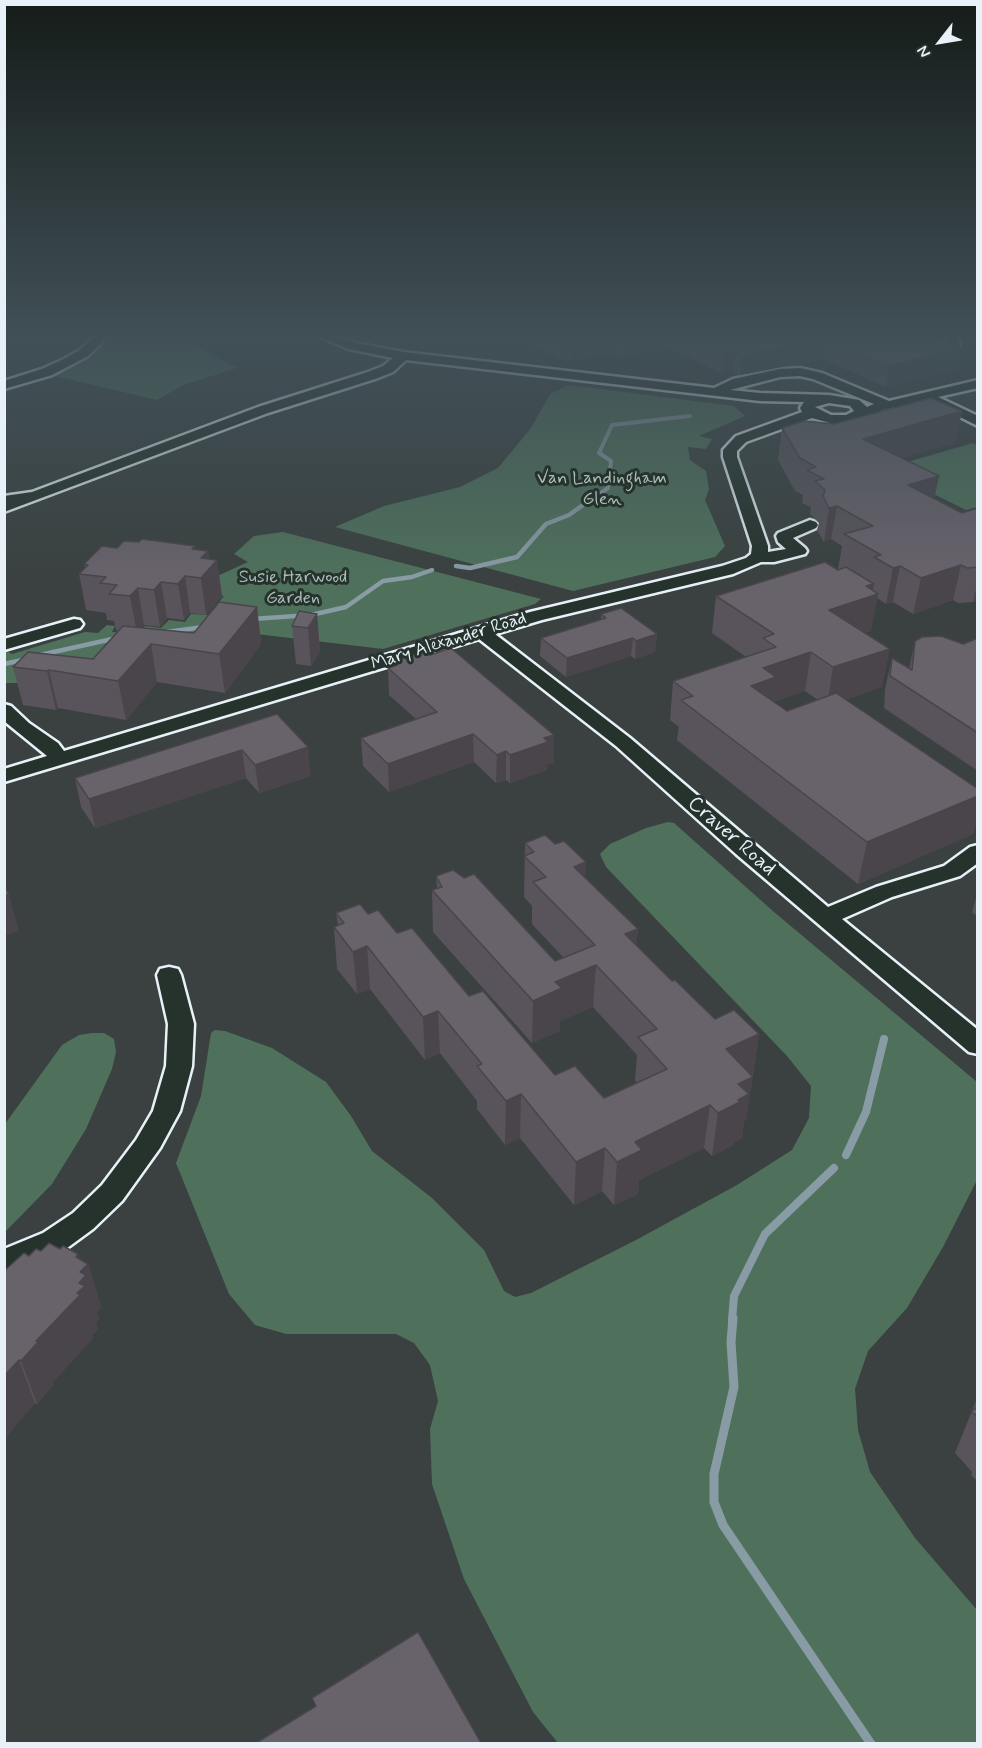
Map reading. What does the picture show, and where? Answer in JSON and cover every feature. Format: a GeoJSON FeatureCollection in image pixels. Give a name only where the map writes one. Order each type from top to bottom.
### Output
{"type":"FeatureCollection","features":[{"type":"Feature","properties":{"kind":"street"},"geometry":{"type":"LineString","coordinates":[[4,507],[248,416]]}},
{"type":"Feature","properties":{"kind":"street"},"geometry":{"type":"LineString","coordinates":[[758,557],[760,546],[730,453],[736,441],[805,416]]}},
{"type":"Feature","properties":{"kind":"street"},"geometry":{"type":"LineString","coordinates":[[818,416],[834,419]]}},
{"type":"Feature","properties":{"kind":"street"},"geometry":{"type":"LineString","coordinates":[[754,434],[820,419],[858,416]]}},
{"type":"Feature","properties":{"kind":"street"},"geometry":{"type":"LineString","coordinates":[[4,501],[35,496]]}},
{"type":"Feature","properties":{"kind":"street","name":"Mary Alexander Road"},"geometry":{"type":"LineString","coordinates":[[4,776],[595,600],[727,570],[746,564],[758,557],[774,557],[799,550],[786,542],[784,536],[810,525]]}},
{"type":"Feature","properties":{"kind":"street"},"geometry":{"type":"LineString","coordinates":[[4,645],[74,624]]}},
{"type":"Feature","properties":{"kind":"street","name":"Craver Road"},"geometry":{"type":"LineString","coordinates":[[481,633],[623,742],[825,917],[978,1045]]}},
{"type":"Feature","properties":{"kind":"street"},"geometry":{"type":"LineString","coordinates":[[4,710],[22,727],[51,747],[60,760]]}},
{"type":"Feature","properties":{"kind":"street"},"geometry":{"type":"LineString","coordinates":[[825,917],[884,892],[952,871],[978,852]]}},
{"type":"Feature","properties":{"kind":"street"},"geometry":{"type":"LineString","coordinates":[[4,1263],[53,1242],[83,1221],[123,1180],[151,1140],[173,1092],[181,1047],[180,1015],[169,975]]}},
{"type":"Feature","properties":{"kind":"shaded area"},"geometry":{"type":"Polygon","coordinates":[[[5,416],[977,416],[977,1743],[5,1743],[5,416]]]}},
{"type":"Feature","properties":{"kind":"green space","name":"Van Landingham Glen"},"geometry":{"type":"Polygon","coordinates":[[[538,416],[745,416],[699,436],[712,439],[706,449],[688,447],[690,460],[706,471],[709,489],[705,500],[725,546],[715,557],[573,591],[335,527],[384,506],[460,487],[498,468],[531,428],[538,416]]]}},
{"type":"Feature","properties":{"kind":"green space"},"geometry":{"type":"Polygon","coordinates":[[[973,443],[977,445],[977,507],[966,510],[883,469],[973,443]]]}},
{"type":"Feature","properties":{"kind":"green space","name":"Susie Harwood Garden"},"geometry":{"type":"Polygon","coordinates":[[[283,532],[541,599],[535,604],[383,649],[248,633],[228,634],[17,683],[5,683],[5,650],[12,654],[85,632],[98,633],[107,625],[115,626],[112,632],[137,634],[145,626],[161,628],[169,620],[185,622],[191,614],[208,615],[224,596],[209,593],[213,578],[248,562],[234,554],[254,536],[283,532]]]}},
{"type":"Feature","properties":{"kind":"green space"},"geometry":{"type":"Polygon","coordinates":[[[668,822],[674,823],[774,912],[977,1082],[977,1180],[943,1247],[907,1308],[868,1351],[855,1389],[858,1430],[870,1472],[915,1538],[977,1610],[977,1743],[558,1743],[533,1712],[464,1579],[432,1484],[430,1429],[438,1401],[430,1365],[414,1343],[396,1334],[286,1334],[255,1325],[229,1294],[176,1163],[201,1096],[211,1033],[215,1030],[225,1031],[272,1048],[326,1082],[351,1116],[372,1151],[432,1198],[484,1250],[504,1291],[515,1297],[531,1293],[636,1240],[737,1185],[792,1150],[809,1118],[811,1086],[787,1056],[606,867],[600,854],[610,844],[646,828],[668,822]]]}},
{"type":"Feature","properties":{"kind":"green space"},"geometry":{"type":"Polygon","coordinates":[[[104,1033],[114,1039],[116,1052],[112,1069],[86,1129],[52,1184],[5,1232],[5,1124],[62,1045],[79,1035],[104,1033]]]}},
{"type":"Feature","properties":{"kind":"building"},"geometry":{"type":"Polygon","coordinates":[[[865,416],[946,416],[863,439],[939,476],[908,485],[962,513],[978,508],[978,567],[967,568],[961,565],[921,578],[900,566],[893,568],[874,557],[881,555],[844,534],[873,526],[837,506],[829,508],[823,496],[825,490],[815,481],[824,479],[807,470],[816,467],[800,458],[782,428],[804,421],[834,424],[865,416]]]}},
{"type":"Feature","properties":{"kind":"building"},"geometry":{"type":"Polygon","coordinates":[[[142,539],[195,546],[192,549],[208,551],[201,558],[217,560],[201,578],[185,576],[178,584],[161,582],[154,590],[138,588],[130,596],[109,594],[117,585],[100,583],[106,577],[79,574],[88,565],[84,564],[102,546],[117,548],[124,541],[139,542],[142,539]]]}},
{"type":"Feature","properties":{"kind":"building"},"geometry":{"type":"Polygon","coordinates":[[[825,562],[838,570],[846,567],[874,584],[866,586],[878,594],[829,610],[890,649],[833,667],[811,652],[763,668],[776,677],[751,686],[787,711],[836,693],[978,789],[978,796],[867,842],[681,700],[693,696],[673,681],[776,647],[763,638],[774,634],[716,596],[825,562]]]}},
{"type":"Feature","properties":{"kind":"building"},"geometry":{"type":"Polygon","coordinates":[[[219,602],[257,607],[219,654],[151,644],[118,681],[13,667],[28,652],[93,659],[123,626],[194,633],[219,602]]]}},
{"type":"Feature","properties":{"kind":"building"},"geometry":{"type":"Polygon","coordinates":[[[621,608],[657,634],[636,641],[633,638],[567,658],[541,638],[606,618],[601,614],[621,608]]]}},
{"type":"Feature","properties":{"kind":"building"},"geometry":{"type":"Polygon","coordinates":[[[299,611],[317,614],[308,628],[292,626],[299,611]]]}},
{"type":"Feature","properties":{"kind":"building"},"geometry":{"type":"Polygon","coordinates":[[[941,636],[963,644],[978,638],[978,733],[890,676],[892,658],[912,670],[915,641],[922,637],[941,636]]]}},
{"type":"Feature","properties":{"kind":"building"},"geometry":{"type":"Polygon","coordinates":[[[451,648],[554,735],[544,738],[548,742],[510,755],[506,751],[497,755],[473,734],[388,764],[361,738],[437,712],[388,668],[397,665],[393,661],[426,651],[430,655],[451,648]]]}},
{"type":"Feature","properties":{"kind":"building"},"geometry":{"type":"Polygon","coordinates":[[[277,714],[308,747],[255,765],[242,750],[89,799],[75,778],[277,714]]]}},
{"type":"Feature","properties":{"kind":"building"},"geometry":{"type":"Polygon","coordinates":[[[545,835],[555,844],[564,841],[586,862],[574,867],[638,929],[625,934],[672,981],[675,980],[715,1019],[734,1010],[759,1034],[726,1049],[753,1077],[738,1084],[749,1094],[738,1100],[740,1102],[718,1113],[710,1105],[635,1142],[642,1150],[617,1162],[605,1148],[576,1162],[521,1094],[506,1101],[477,1066],[482,1064],[438,1011],[423,1017],[367,946],[353,952],[334,927],[344,923],[336,913],[360,904],[368,914],[378,910],[397,933],[412,928],[469,996],[483,991],[555,1075],[575,1066],[604,1098],[667,1069],[638,1037],[657,1029],[596,965],[555,982],[562,988],[533,1001],[432,890],[442,887],[436,876],[453,870],[464,878],[474,874],[555,961],[595,945],[533,882],[546,877],[524,856],[534,852],[525,843],[545,835]]]}},
{"type":"Feature","properties":{"kind":"building"},"geometry":{"type":"Polygon","coordinates":[[[4,886],[9,894],[4,896],[4,886]]]}},
{"type":"Feature","properties":{"kind":"building"},"geometry":{"type":"Polygon","coordinates":[[[49,1243],[60,1249],[63,1246],[78,1254],[76,1257],[88,1264],[80,1272],[86,1275],[79,1283],[85,1286],[77,1293],[80,1295],[36,1341],[38,1342],[21,1361],[19,1360],[4,1376],[4,1271],[24,1253],[29,1256],[36,1249],[41,1251],[49,1243]]]}},
{"type":"Feature","properties":{"kind":"building"},"geometry":{"type":"Polygon","coordinates":[[[978,1407],[978,1417],[971,1411],[978,1407]]]}},
{"type":"Feature","properties":{"kind":"building"},"geometry":{"type":"Polygon","coordinates":[[[418,1632],[481,1743],[256,1743],[316,1706],[312,1698],[418,1632]]]}},
{"type":"Feature","properties":{"kind":"waterway"},"geometry":{"type":"LineString","coordinates":[[588,502],[608,488],[611,461],[599,453],[612,425],[690,416]]}},
{"type":"Feature","properties":{"kind":"waterway"},"geometry":{"type":"LineString","coordinates":[[456,566],[470,568],[517,557],[546,524],[569,515],[590,500]]}},
{"type":"Feature","properties":{"kind":"waterway"},"geometry":{"type":"LineString","coordinates":[[252,619],[311,615],[346,607],[383,581],[412,577],[432,570]]}},
{"type":"Feature","properties":{"kind":"waterway"},"geometry":{"type":"LineString","coordinates":[[166,632],[204,627]]}},
{"type":"Feature","properties":{"kind":"waterway"},"geometry":{"type":"LineString","coordinates":[[40,655],[117,638]]}},
{"type":"Feature","properties":{"kind":"waterway"},"geometry":{"type":"LineString","coordinates":[[4,664],[27,659]]}},
{"type":"Feature","properties":{"kind":"waterway"},"geometry":{"type":"LineString","coordinates":[[846,1155],[866,1112],[884,1039]]}},
{"type":"Feature","properties":{"kind":"waterway"},"geometry":{"type":"LineString","coordinates":[[732,1320],[734,1296],[765,1234],[834,1168]]}},
{"type":"Feature","properties":{"kind":"waterway"},"geometry":{"type":"LineString","coordinates":[[733,1318],[731,1342],[734,1387],[714,1474],[714,1502],[723,1525],[871,1744]]}}]}
